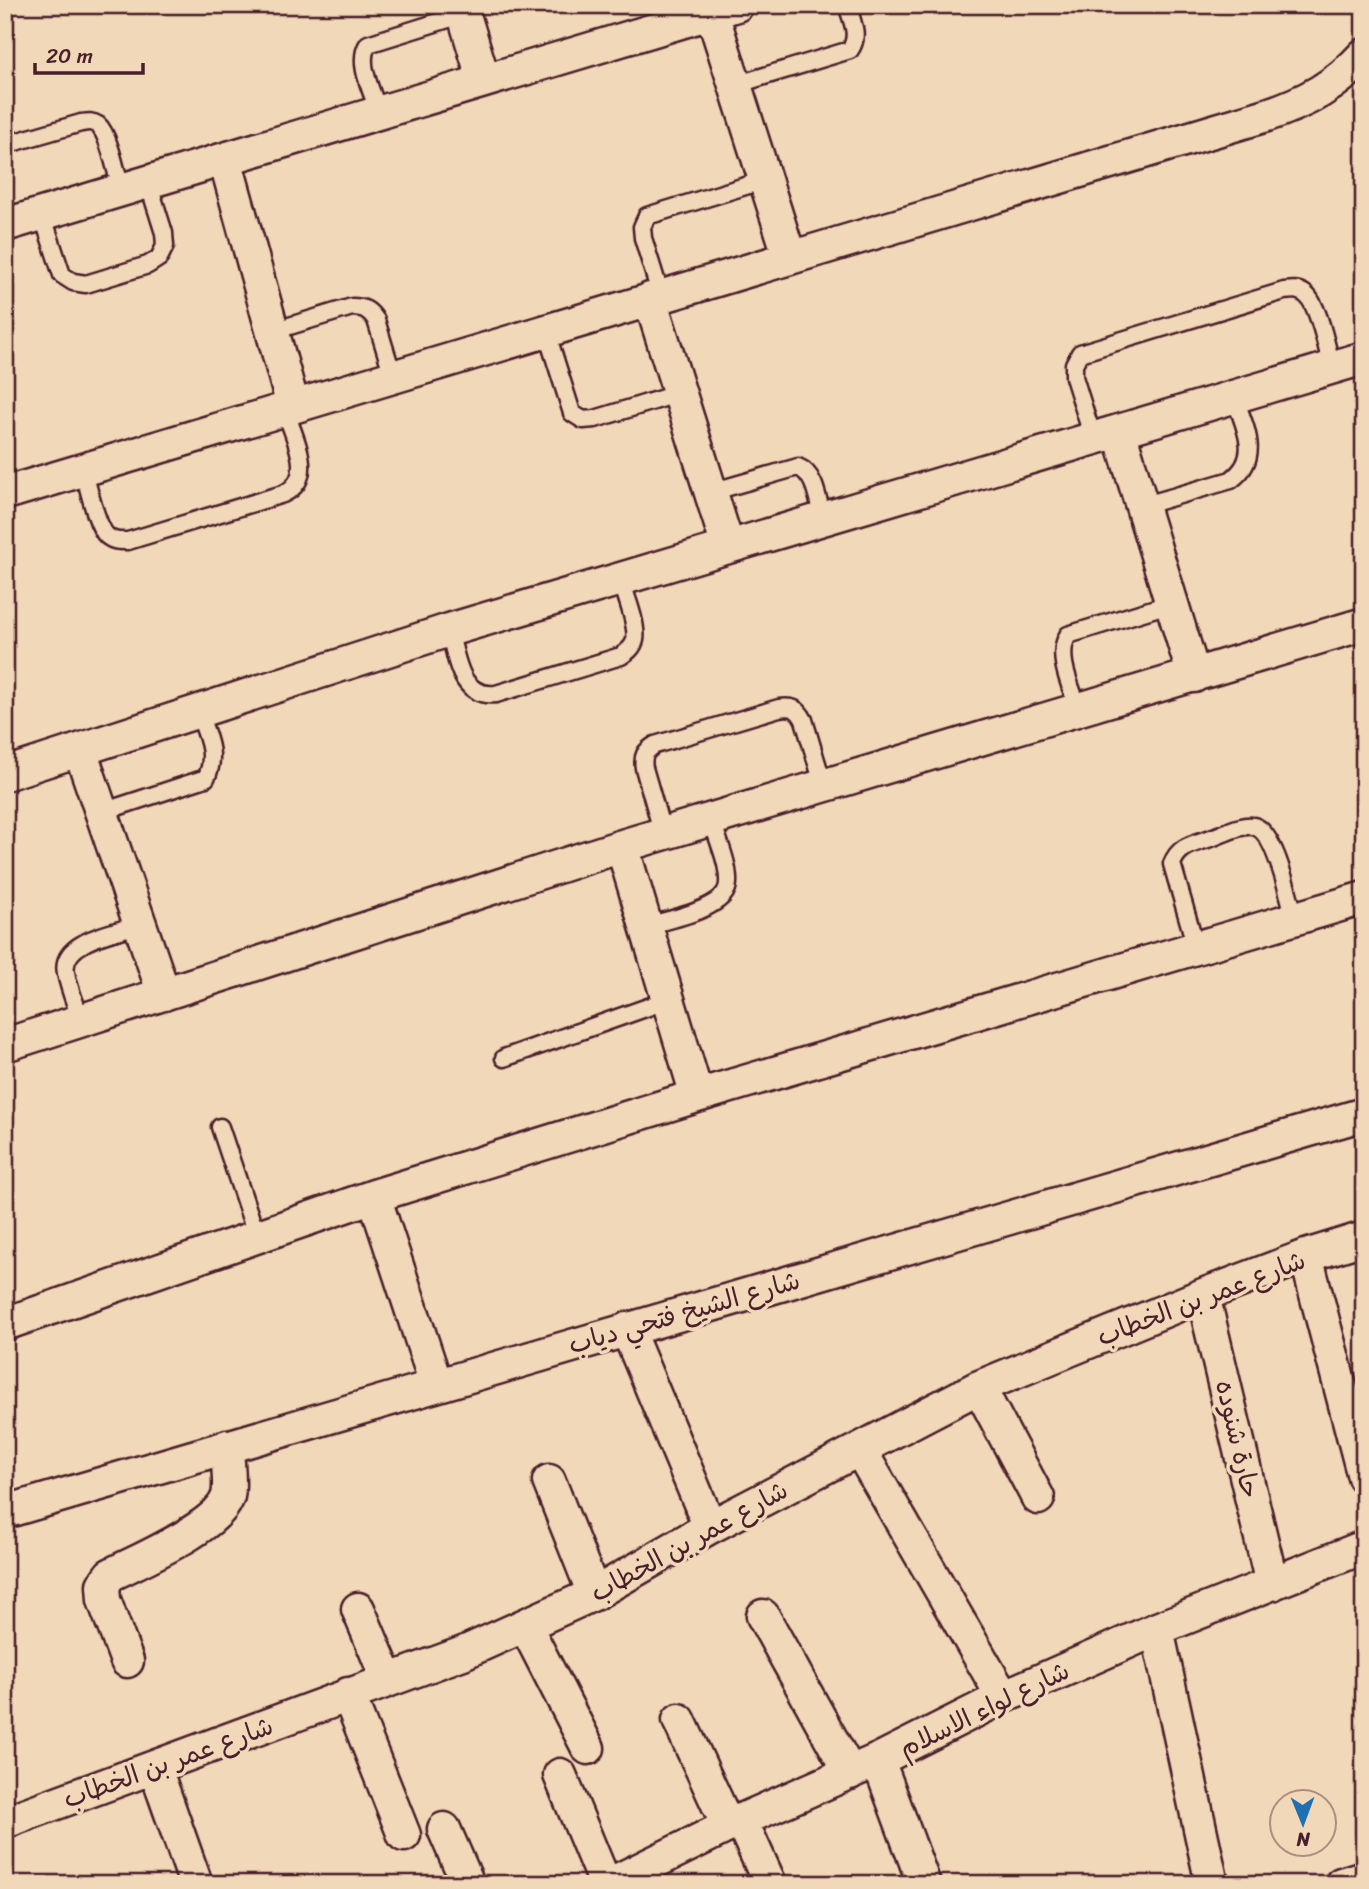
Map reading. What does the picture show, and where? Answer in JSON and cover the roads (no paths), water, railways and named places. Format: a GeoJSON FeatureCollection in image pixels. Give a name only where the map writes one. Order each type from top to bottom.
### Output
{"type":"FeatureCollection","features":[{"type":"Feature","properties":{"kind":"street"},"geometry":{"type":"LineString","coordinates":[[5,225],[725,9],[735,85],[790,258]]}},
{"type":"Feature","properties":{"kind":"street"},"geometry":{"type":"LineString","coordinates":[[463,10],[484,81]]}},
{"type":"Feature","properties":{"kind":"street"},"geometry":{"type":"LineString","coordinates":[[5,484],[6,494],[83,468],[1303,103],[1334,83],[1364,55]]}},
{"type":"Feature","properties":{"kind":"street"},"geometry":{"type":"LineString","coordinates":[[225,159],[273,331],[289,407]]}},
{"type":"Feature","properties":{"kind":"street"},"geometry":{"type":"LineString","coordinates":[[656,298],[680,393],[728,547]]}},
{"type":"Feature","properties":{"kind":"street"},"geometry":{"type":"LineString","coordinates":[[5,774],[449,630],[1364,358]]}},
{"type":"Feature","properties":{"kind":"street"},"geometry":{"type":"LineString","coordinates":[[1105,435],[1142,506],[1194,676]]}},
{"type":"Feature","properties":{"kind":"street"},"geometry":{"type":"LineString","coordinates":[[5,1045],[622,846],[1364,624]]}},
{"type":"Feature","properties":{"kind":"street"},"geometry":{"type":"LineString","coordinates":[[80,750],[164,993]]}},
{"type":"Feature","properties":{"kind":"street"},"geometry":{"type":"LineString","coordinates":[[622,846],[697,1096]]}},
{"type":"Feature","properties":{"kind":"street"},"geometry":{"type":"LineString","coordinates":[[5,1324],[374,1196],[697,1096],[1364,898]]}},
{"type":"Feature","properties":{"kind":"street","name":"شارع الشيخ فتحي دياب"},"geometry":{"type":"LineString","coordinates":[[5,1512],[1364,1114]]}},
{"type":"Feature","properties":{"kind":"street"},"geometry":{"type":"LineString","coordinates":[[374,1196],[436,1384]]}},
{"type":"Feature","properties":{"kind":"street","name":"شارع عمر بن الخطاب"},"geometry":{"type":"LineString","coordinates":[[5,1822],[463,1653],[594,1594],[710,1527],[979,1387],[1203,1295],[1306,1256],[1364,1238]]}},
{"type":"Feature","properties":{"kind":"street"},"geometry":{"type":"LineString","coordinates":[[1306,1256],[1364,1477]]}},
{"type":"Feature","properties":{"kind":"street","name":"حارة شنوده"},"geometry":{"type":"LineString","coordinates":[[1203,1295],[1272,1584]]}},
{"type":"Feature","properties":{"kind":"street"},"geometry":{"type":"LineString","coordinates":[[627,1329],[710,1527]]}},
{"type":"Feature","properties":{"kind":"street"},"geometry":{"type":"LineString","coordinates":[[979,1387],[1038,1497]]}},
{"type":"Feature","properties":{"kind":"street"},"geometry":{"type":"LineString","coordinates":[[127,1661],[104,1600],[103,1585],[110,1575],[190,1534],[213,1516],[228,1497],[227,1446]]}},
{"type":"Feature","properties":{"kind":"street"},"geometry":{"type":"LineString","coordinates":[[860,1450],[1003,1697]]}},
{"type":"Feature","properties":{"kind":"street"},"geometry":{"type":"LineString","coordinates":[[548,1481],[594,1594]]}},
{"type":"Feature","properties":{"kind":"street","name":"شارع لواء الاسلام"},"geometry":{"type":"LineString","coordinates":[[608,1884],[654,1874],[734,1823],[864,1767],[1003,1697],[1157,1629],[1364,1547]]}},
{"type":"Feature","properties":{"kind":"street"},"geometry":{"type":"LineString","coordinates":[[358,1609],[388,1680]]}},
{"type":"Feature","properties":{"kind":"street"},"geometry":{"type":"LineString","coordinates":[[763,1616],[864,1767],[924,1884]]}},
{"type":"Feature","properties":{"kind":"street"},"geometry":{"type":"LineString","coordinates":[[525,1625],[588,1748]]}},
{"type":"Feature","properties":{"kind":"street"},"geometry":{"type":"LineString","coordinates":[[1157,1629],[1212,1884]]}},
{"type":"Feature","properties":{"kind":"street"},"geometry":{"type":"LineString","coordinates":[[348,1694],[404,1835]]}},
{"type":"Feature","properties":{"kind":"street"},"geometry":{"type":"LineString","coordinates":[[679,1720],[769,1884]]}},
{"type":"Feature","properties":{"kind":"street"},"geometry":{"type":"LineString","coordinates":[[155,1768],[196,1884]]}},
{"type":"Feature","properties":{"kind":"street"},"geometry":{"type":"LineString","coordinates":[[560,1775],[608,1884]]}},
{"type":"Feature","properties":{"kind":"street"},"geometry":{"type":"LineString","coordinates":[[444,1829],[468,1884]]}},
{"type":"Feature","properties":{"kind":"street"},"geometry":{"type":"LineString","coordinates":[[1341,1884],[1364,1877]]}},
{"type":"Feature","properties":{"kind":"lane"},"geometry":{"type":"LineString","coordinates":[[735,85],[849,50],[855,43],[855,32],[847,5]]}},
{"type":"Feature","properties":{"kind":"lane"},"geometry":{"type":"LineString","coordinates":[[379,113],[363,62],[363,52],[368,44],[463,10]]}},
{"type":"Feature","properties":{"kind":"lane"},"geometry":{"type":"LineString","coordinates":[[5,145],[82,123],[92,122],[101,127],[164,233],[165,246],[159,258],[148,265],[86,284],[73,282],[62,275],[42,214]]}},
{"type":"Feature","properties":{"kind":"lane"},"geometry":{"type":"LineString","coordinates":[[656,298],[642,227],[648,216],[765,180]]}},
{"type":"Feature","properties":{"kind":"lane"},"geometry":{"type":"LineString","coordinates":[[1105,435],[1074,377],[1074,364],[1080,353],[1284,291],[1296,290],[1307,295],[1313,304],[1332,367]]}},
{"type":"Feature","properties":{"kind":"lane"},"geometry":{"type":"LineString","coordinates":[[273,331],[352,307],[362,307],[371,312],[376,320],[393,376]]}},
{"type":"Feature","properties":{"kind":"lane"},"geometry":{"type":"LineString","coordinates":[[546,331],[572,413],[583,420],[595,419],[680,393]]}},
{"type":"Feature","properties":{"kind":"lane"},"geometry":{"type":"LineString","coordinates":[[1142,506],[1231,480],[1243,471],[1249,458],[1249,444],[1234,396]]}},
{"type":"Feature","properties":{"kind":"lane"},"geometry":{"type":"LineString","coordinates":[[83,468],[100,526],[106,536],[116,542],[128,541],[295,489],[302,478],[302,465],[289,407]]}},
{"type":"Feature","properties":{"kind":"lane"},"geometry":{"type":"LineString","coordinates":[[711,492],[798,467],[811,476],[823,519]]}},
{"type":"Feature","properties":{"kind":"lane"},"geometry":{"type":"LineString","coordinates":[[449,630],[464,681],[472,691],[483,695],[496,694],[621,656],[631,650],[636,639],[635,627],[620,579]]}},
{"type":"Feature","properties":{"kind":"lane"},"geometry":{"type":"LineString","coordinates":[[1079,711],[1062,655],[1062,645],[1068,635],[1172,603]]}},
{"type":"Feature","properties":{"kind":"lane"},"geometry":{"type":"LineString","coordinates":[[663,834],[642,759],[646,750],[754,716],[789,706],[799,711],[824,787]]}},
{"type":"Feature","properties":{"kind":"lane"},"geometry":{"type":"LineString","coordinates":[[102,812],[206,778],[213,765],[212,752],[198,711]]}},
{"type":"Feature","properties":{"kind":"lane"},"geometry":{"type":"LineString","coordinates":[[646,926],[713,905],[723,897],[729,886],[712,820]]}},
{"type":"Feature","properties":{"kind":"lane"},"geometry":{"type":"LineString","coordinates":[[1196,947],[1172,864],[1176,854],[1185,847],[1240,828],[1253,826],[1265,832],[1272,844],[1295,918]]}},
{"type":"Feature","properties":{"kind":"lane"},"geometry":{"type":"LineString","coordinates":[[81,1020],[65,971],[65,960],[71,950],[81,944],[141,924]]}},
{"type":"Feature","properties":{"kind":"lane"},"geometry":{"type":"LineString","coordinates":[[504,1058],[668,1000]]}},
{"type":"Feature","properties":{"kind":"lane"},"geometry":{"type":"LineString","coordinates":[[219,1128],[257,1237]]}}]}
